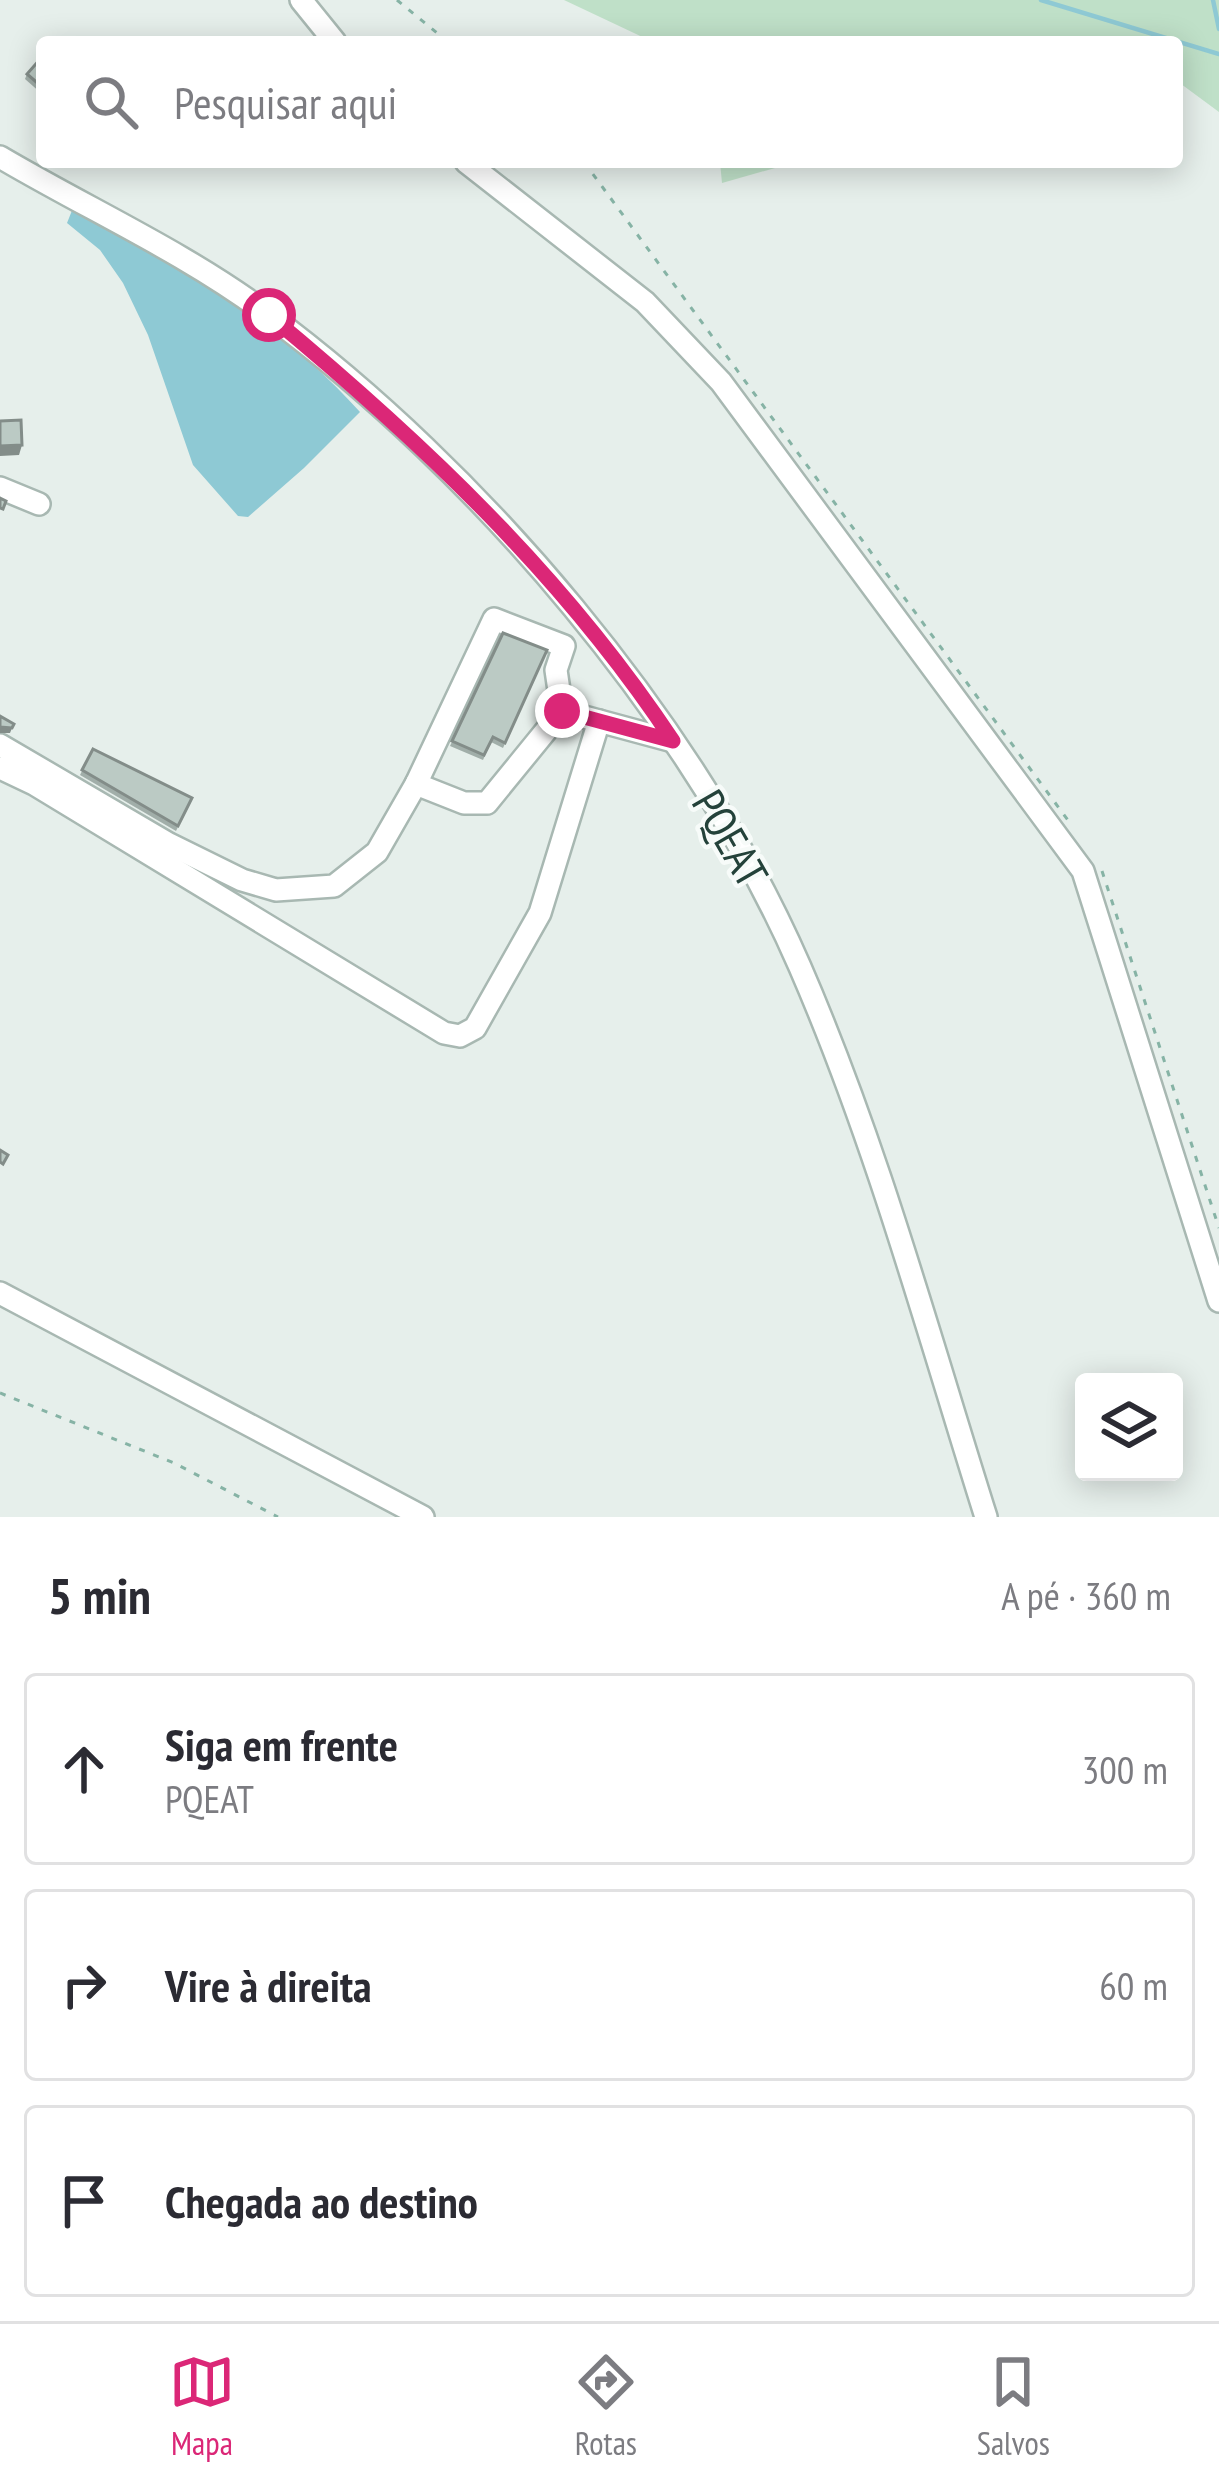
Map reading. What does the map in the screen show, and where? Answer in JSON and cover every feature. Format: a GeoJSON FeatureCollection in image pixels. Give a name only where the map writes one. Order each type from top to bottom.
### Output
{"type":"FeatureCollection","features":[{"type":"Feature","properties":{"kind":"lane"},"geometry":{"type":"LineString","coordinates":[[301,0],[330,36]]}},
{"type":"Feature","properties":{"kind":"lane","name":"PQEAT"},"geometry":{"type":"LineString","coordinates":[[2,160],[241,295],[386,412],[524,551],[637,687],[734,834],[807,986],[857,1111],[986,1517]]}},
{"type":"Feature","properties":{"kind":"lane"},"geometry":{"type":"LineString","coordinates":[[474,168],[645,302],[721,382],[1083,871],[1219,1300]]}},
{"type":"Feature","properties":{"kind":"lane"},"geometry":{"type":"LineString","coordinates":[[0,488],[39,504]]}},
{"type":"Feature","properties":{"kind":"lane"},"geometry":{"type":"LineString","coordinates":[[0,746],[193,857],[242,880],[276,890],[334,886],[377,852],[416,784],[494,619],[564,646],[556,670],[562,711],[488,803],[464,803],[416,784]]}},
{"type":"Feature","properties":{"kind":"lane"},"geometry":{"type":"LineString","coordinates":[[562,711],[673,741]]}},
{"type":"Feature","properties":{"kind":"lane"},"geometry":{"type":"LineString","coordinates":[[0,768],[19,775],[445,1033],[460,1036],[475,1028],[540,913],[599,721]]}},
{"type":"Feature","properties":{"kind":"lane"},"geometry":{"type":"LineString","coordinates":[[0,1293],[423,1517]]}},
{"type":"Feature","properties":{"kind":"path"},"geometry":{"type":"LineString","coordinates":[[398,0],[441,36]]}},
{"type":"Feature","properties":{"kind":"path"},"geometry":{"type":"LineString","coordinates":[[0,1393],[174,1462],[278,1517]]}},
{"type":"Feature","properties":{"kind":"green space"},"geometry":{"type":"Polygon","coordinates":[[[564,0],[1219,0],[1219,112],[1183,85],[1183,36],[640,36],[564,0]]]}},
{"type":"Feature","properties":{"kind":"green space"},"geometry":{"type":"Polygon","coordinates":[[[721,168],[775,168],[722,183],[721,168]]]}},
{"type":"Feature","properties":{"kind":"water"},"geometry":{"type":"Polygon","coordinates":[[[73,208],[226,297],[297,351],[360,412],[248,517],[238,516],[193,465],[148,335],[123,283],[100,250],[67,223],[73,208]]]}},
{"type":"Feature","properties":{"kind":"building"},"geometry":{"type":"Polygon","coordinates":[[[21,420],[22,445],[0,446],[0,421],[21,420]]]}},
{"type":"Feature","properties":{"kind":"building"},"geometry":{"type":"Polygon","coordinates":[[[503,633],[547,650],[505,743],[493,737],[484,755],[452,741],[503,633]]]}},
{"type":"Feature","properties":{"kind":"building"},"geometry":{"type":"Polygon","coordinates":[[[0,716],[14,724],[12,728],[0,727],[0,716]]]}},
{"type":"Feature","properties":{"kind":"building"},"geometry":{"type":"Polygon","coordinates":[[[93,749],[192,798],[178,826],[82,770],[93,749]]]}},
{"type":"Feature","properties":{"kind":"waterway"},"geometry":{"type":"LineString","coordinates":[[1041,0],[1160,36]]}},
{"type":"Feature","properties":{"kind":"waterway"},"geometry":{"type":"LineString","coordinates":[[1213,0],[1219,29]]}},
{"type":"Feature","properties":{"kind":"waterway"},"geometry":{"type":"LineString","coordinates":[[1183,43],[1219,54]]}},
{"type":"Feature","properties":{"kind":"route"},"geometry":{"type":"LineString","coordinates":[[269,315],[386,412],[524,551],[637,687],[673,741],[562,711]]}}]}
